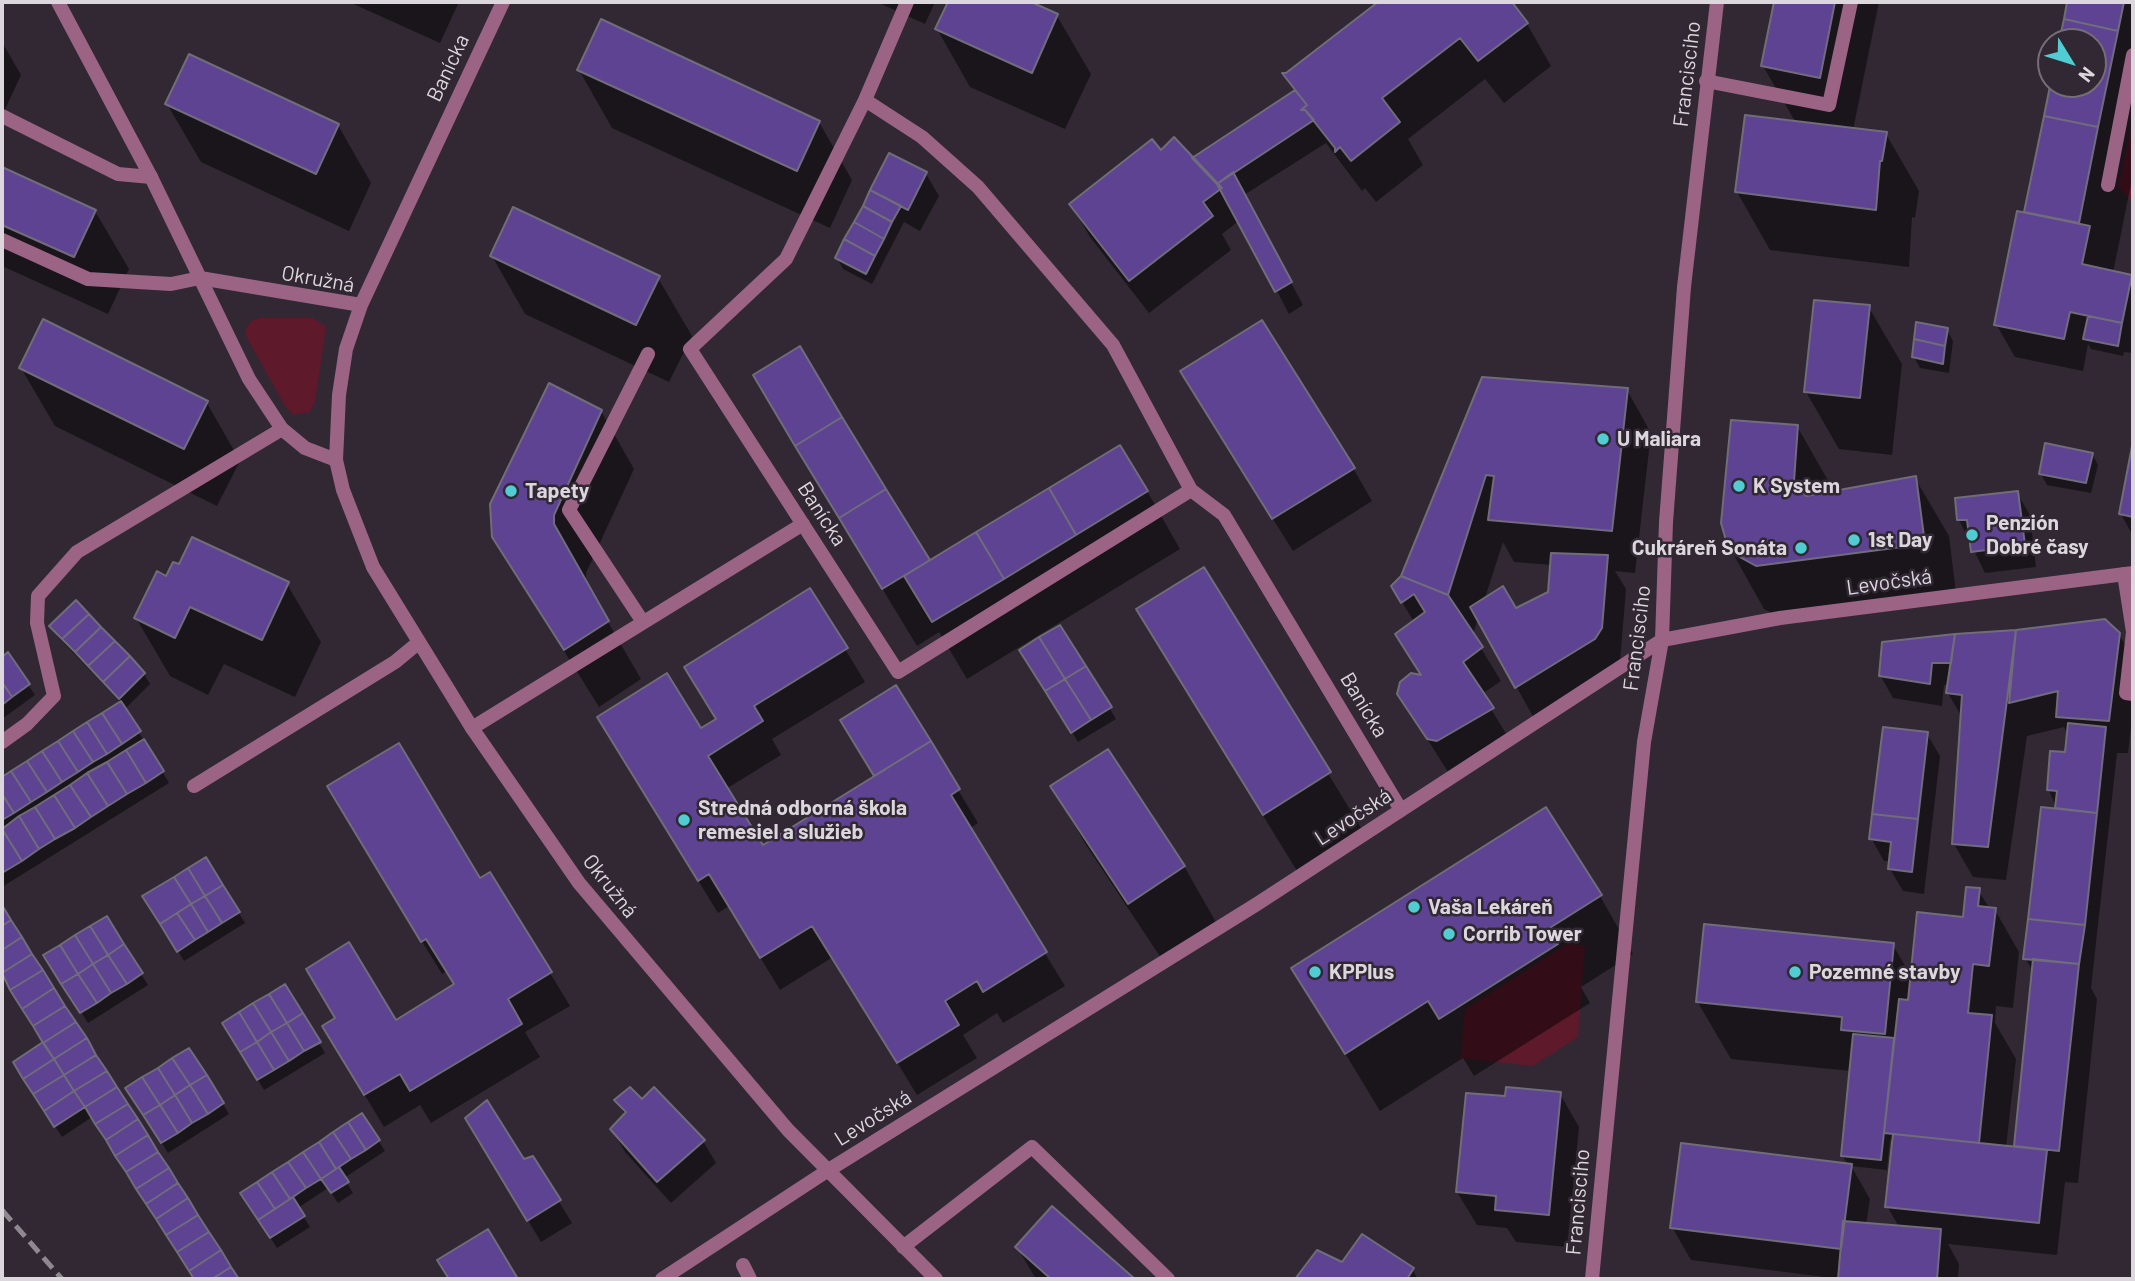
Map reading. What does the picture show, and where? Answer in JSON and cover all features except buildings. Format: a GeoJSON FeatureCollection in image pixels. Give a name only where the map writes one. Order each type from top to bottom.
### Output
{"type":"FeatureCollection","features":[{"type":"Feature","properties":{"kind":"street"},"geometry":{"type":"LineString","coordinates":[[58,2],[151,177],[249,379],[282,429],[305,449],[335,460]]}},
{"type":"Feature","properties":{"kind":"street","name":"Banícka"},"geometry":{"type":"LineString","coordinates":[[360,305],[503,2]]}},
{"type":"Feature","properties":{"kind":"street","name":"Banícka"},"geometry":{"type":"LineString","coordinates":[[907,2],[865,100],[786,259],[690,349],[898,672],[1191,490]]}},
{"type":"Feature","properties":{"kind":"street","name":"Francisciho"},"geometry":{"type":"LineString","coordinates":[[1592,1279],[1644,742],[1662,640],[1666,522],[1684,287],[1717,2]]}},
{"type":"Feature","properties":{"kind":"street"},"geometry":{"type":"LineString","coordinates":[[1706,81],[1829,105],[1851,2]]}},
{"type":"Feature","properties":{"kind":"street"},"geometry":{"type":"LineString","coordinates":[[2108,185],[2133,55]]}},
{"type":"Feature","properties":{"kind":"street","name":"Banícka"},"geometry":{"type":"LineString","coordinates":[[865,100],[922,138],[978,187],[1113,345],[1191,490],[1224,515],[1401,810]]}},
{"type":"Feature","properties":{"kind":"street"},"geometry":{"type":"LineString","coordinates":[[2,116],[118,174],[151,177]]}},
{"type":"Feature","properties":{"kind":"street","name":"Okružná"},"geometry":{"type":"LineString","coordinates":[[2,240],[88,279],[171,284],[200,278],[360,305],[346,349],[339,396],[335,460],[343,491],[373,567],[472,728],[579,883],[827,1171],[936,1279]]}},
{"type":"Feature","properties":{"kind":"street"},"geometry":{"type":"LineString","coordinates":[[643,622],[569,510],[648,355]]}},
{"type":"Feature","properties":{"kind":"street"},"geometry":{"type":"LineString","coordinates":[[2,742],[27,724],[54,696],[37,623],[38,596],[77,552],[282,429]]}},
{"type":"Feature","properties":{"kind":"street"},"geometry":{"type":"LineString","coordinates":[[472,728],[803,524]]}},
{"type":"Feature","properties":{"kind":"street"},"geometry":{"type":"LineString","coordinates":[[2129,573],[2133,632],[2126,693],[2133,694]]}},
{"type":"Feature","properties":{"kind":"street","name":"Levočská"},"geometry":{"type":"LineString","coordinates":[[662,1279],[827,1171],[1257,904],[1662,640],[1780,618],[2129,573]]}},
{"type":"Feature","properties":{"kind":"street"},"geometry":{"type":"LineString","coordinates":[[194,786],[395,662],[418,643]]}},
{"type":"Feature","properties":{"kind":"street"},"geometry":{"type":"LineString","coordinates":[[903,1247],[1032,1147],[1168,1279]]}},
{"type":"Feature","properties":{"kind":"street"},"geometry":{"type":"LineString","coordinates":[[743,1265],[750,1279]]}},
{"type":"Feature","properties":{"kind":"shaded area"},"geometry":{"type":"Polygon","coordinates":[[[2133,117],[2133,202],[2118,187],[2133,117]]]}},
{"type":"Feature","properties":{"kind":"shaded area"},"geometry":{"type":"Polygon","coordinates":[[[260,318],[313,318],[326,327],[315,402],[310,412],[293,415],[285,406],[247,338],[245,330],[251,321],[260,318]]]}},
{"type":"Feature","properties":{"kind":"shaded area"},"geometry":{"type":"Polygon","coordinates":[[[1567,944],[1585,945],[1578,1037],[1533,1066],[1460,1058],[1465,1009],[1567,944]]]}},
{"type":"Feature","properties":{"kind":"railway"},"geometry":{"type":"LineString","coordinates":[[2,1210],[62,1279]]}},
{"type":"Feature","properties":{"kind":"place","name":"U Maliara"},"geometry":{"type":"Point","coordinates":[1603,439]}},
{"type":"Feature","properties":{"kind":"place","name":"K System"},"geometry":{"type":"Point","coordinates":[1739,486]}},
{"type":"Feature","properties":{"kind":"place","name":"Tapety"},"geometry":{"type":"Point","coordinates":[511,491]}},
{"type":"Feature","properties":{"kind":"place","name":"Penzión Dobré časy"},"geometry":{"type":"Point","coordinates":[1972,535]}},
{"type":"Feature","properties":{"kind":"place","name":"1st Day"},"geometry":{"type":"Point","coordinates":[1854,540]}},
{"type":"Feature","properties":{"kind":"place","name":"Cukráreň Sonáta"},"geometry":{"type":"Point","coordinates":[1801,548]}},
{"type":"Feature","properties":{"kind":"place","name":"Stredná odborná škola remesiel a služieb"},"geometry":{"type":"Point","coordinates":[684,820]}},
{"type":"Feature","properties":{"kind":"place","name":"Vaša Lekáreň"},"geometry":{"type":"Point","coordinates":[1414,907]}},
{"type":"Feature","properties":{"kind":"place","name":"Corrib Tower"},"geometry":{"type":"Point","coordinates":[1449,934]}},
{"type":"Feature","properties":{"kind":"place","name":"KPPlus"},"geometry":{"type":"Point","coordinates":[1315,972]}},
{"type":"Feature","properties":{"kind":"place","name":"Pozemné stavby"},"geometry":{"type":"Point","coordinates":[1795,972]}}]}
